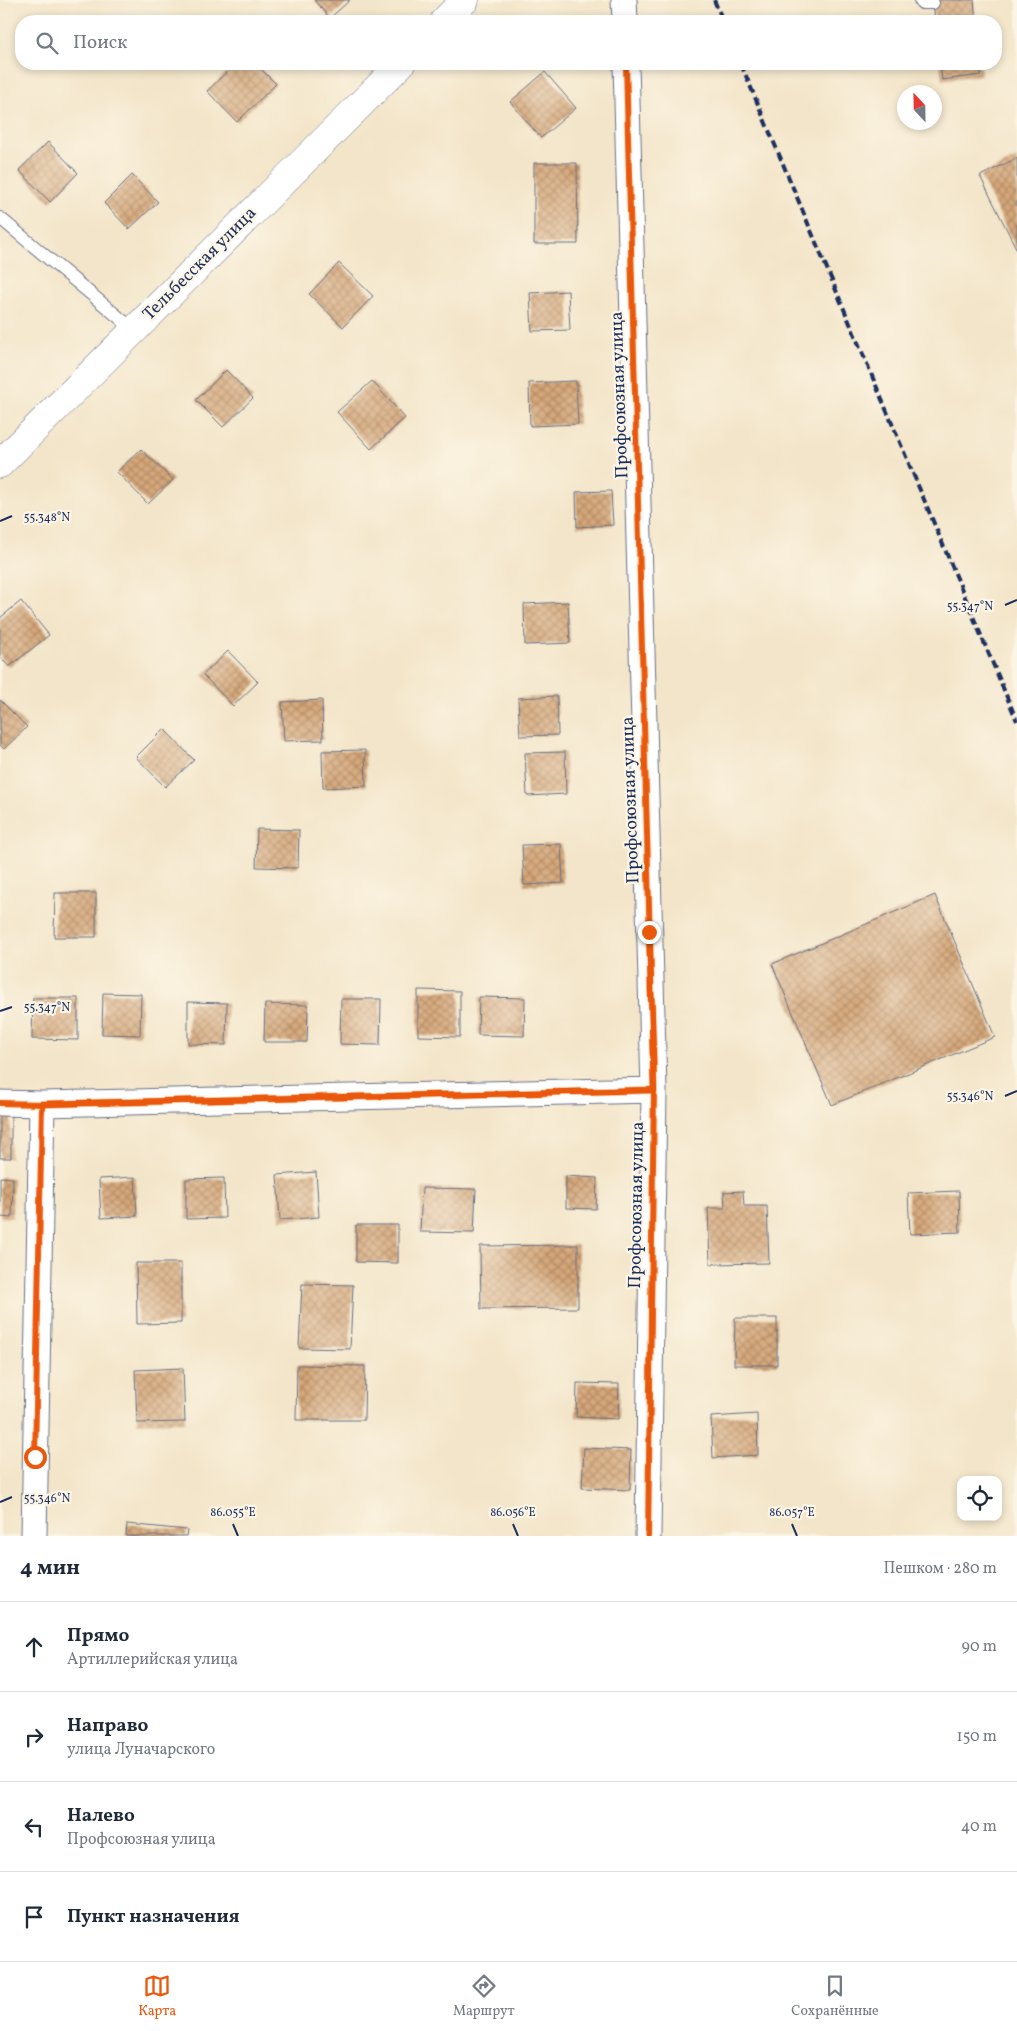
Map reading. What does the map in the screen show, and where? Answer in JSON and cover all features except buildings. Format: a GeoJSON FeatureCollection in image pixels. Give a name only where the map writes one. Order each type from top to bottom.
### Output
{"type":"FeatureCollection","features":[{"type":"Feature","properties":{"kind":"street"},"geometry":{"type":"LineString","coordinates":[[450,15],[465,0]]}},
{"type":"Feature","properties":{"kind":"street"},"geometry":{"type":"LineString","coordinates":[[624,0],[625,15]]}},
{"type":"Feature","properties":{"kind":"street","name":"Тельбесская улица"},"geometry":{"type":"LineString","coordinates":[[0,464],[395,70]]}},
{"type":"Feature","properties":{"kind":"street","name":"Профсоюзная улица"},"geometry":{"type":"LineString","coordinates":[[626,70],[654,1090],[648,1536]]}},
{"type":"Feature","properties":{"kind":"street"},"geometry":{"type":"LineString","coordinates":[[0,1103],[42,1104],[654,1090]]}},
{"type":"Feature","properties":{"kind":"street"},"geometry":{"type":"LineString","coordinates":[[34,1536],[42,1104]]}},
{"type":"Feature","properties":{"kind":"lane"},"geometry":{"type":"LineString","coordinates":[[920,0],[922,3],[933,3]]}},
{"type":"Feature","properties":{"kind":"lane"},"geometry":{"type":"LineString","coordinates":[[0,218],[134,330]]}},
{"type":"Feature","properties":{"kind":"railway"},"geometry":{"type":"LineString","coordinates":[[714,0],[720,15]]}},
{"type":"Feature","properties":{"kind":"railway"},"geometry":{"type":"LineString","coordinates":[[744,70],[1017,721]]}},
{"type":"Feature","properties":{"kind":"cycle path"},"geometry":{"type":"LineString","coordinates":[[626,70],[654,1090],[648,1536]]}},
{"type":"Feature","properties":{"kind":"cycle path"},"geometry":{"type":"LineString","coordinates":[[0,1103],[42,1104],[654,1090]]}},
{"type":"Feature","properties":{"kind":"route"},"geometry":{"type":"LineString","coordinates":[[35,1457],[42,1104],[654,1090],[649,932]]}}]}
